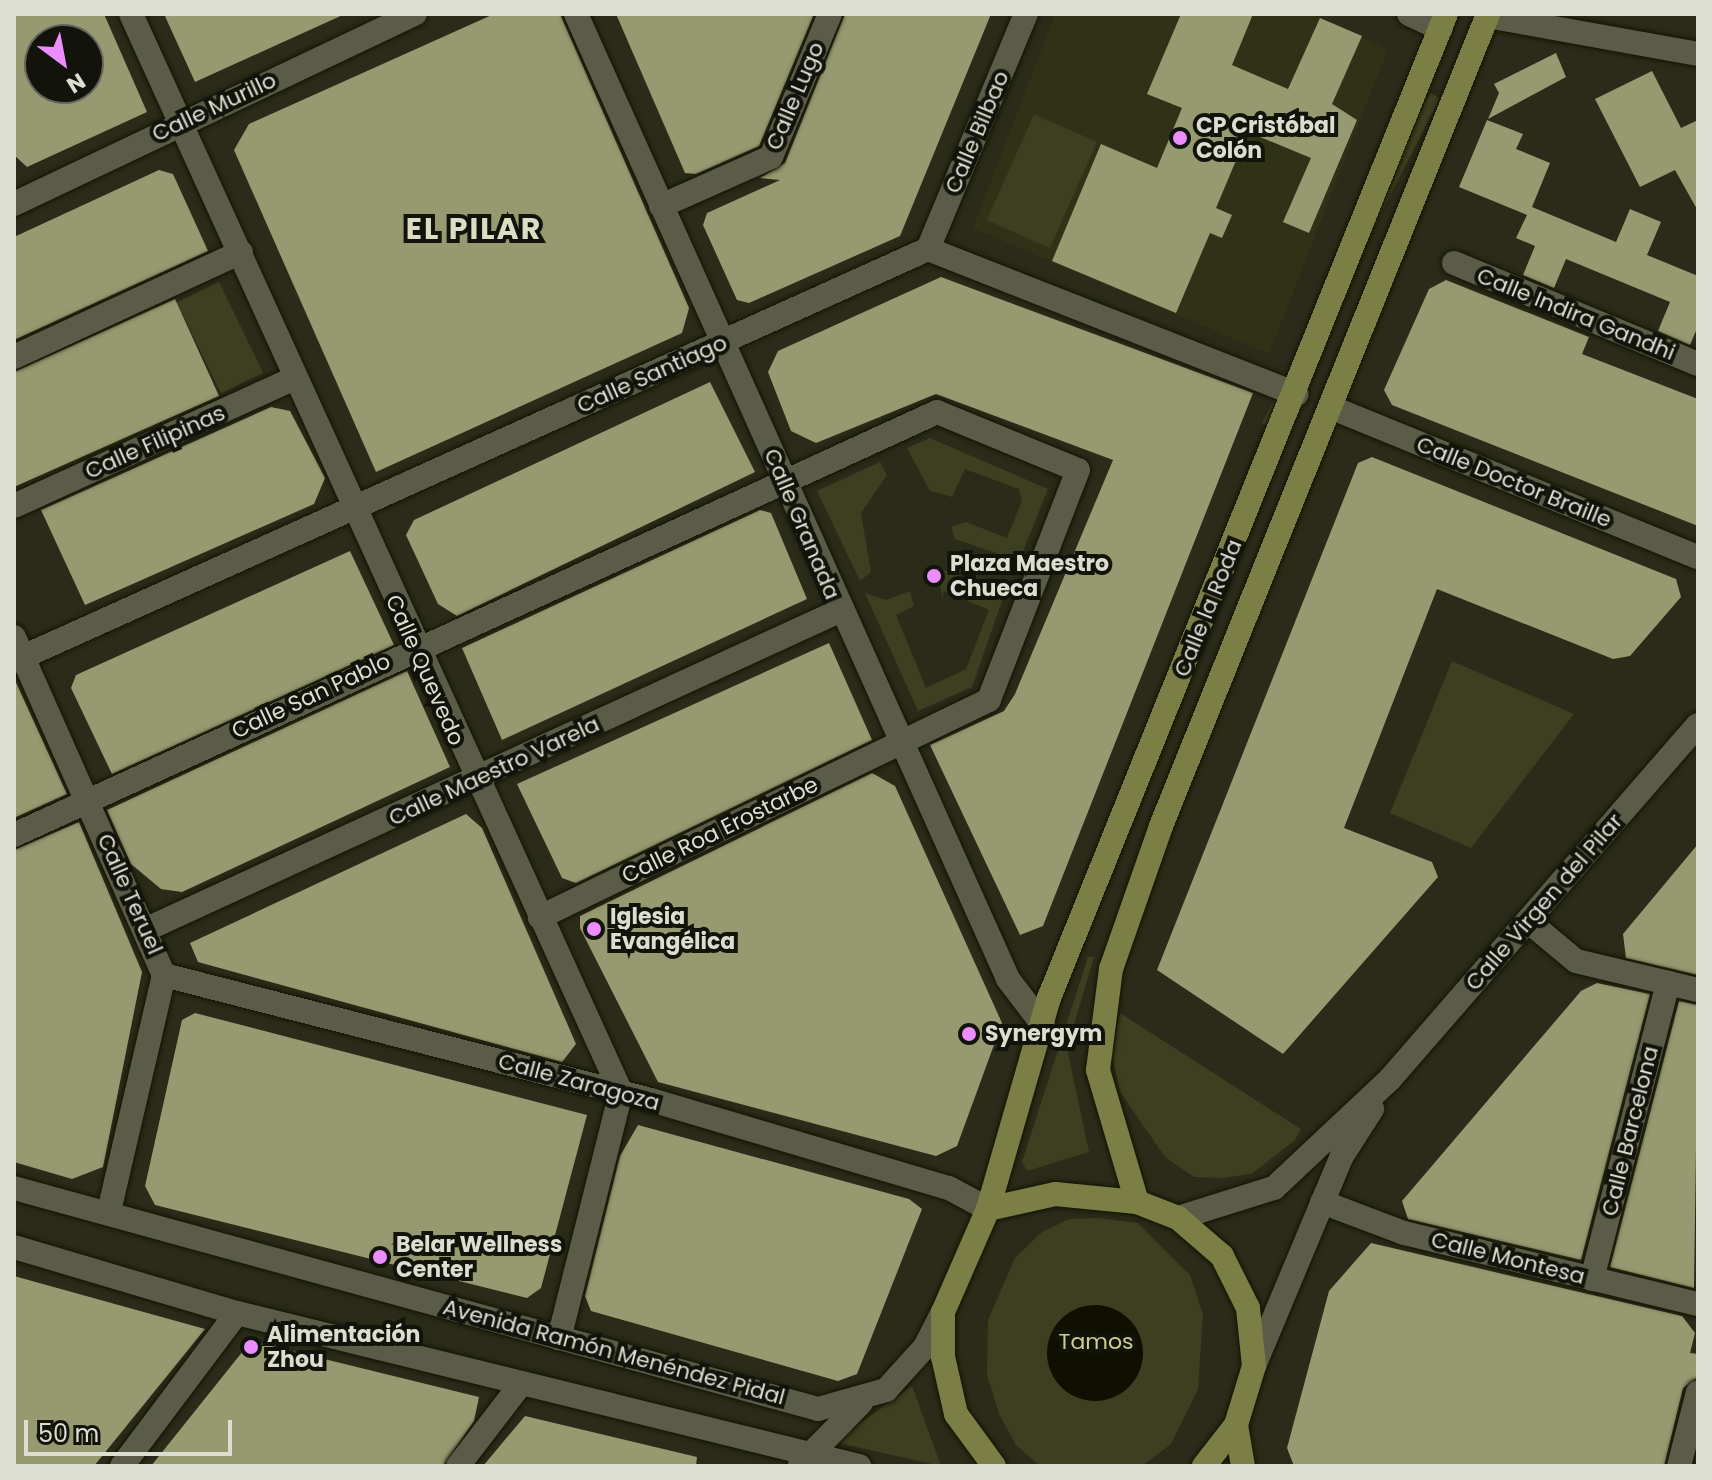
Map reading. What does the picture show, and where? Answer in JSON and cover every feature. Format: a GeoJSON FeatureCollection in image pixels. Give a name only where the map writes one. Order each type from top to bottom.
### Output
{"type":"FeatureCollection","features":[{"type":"Feature","properties":{"kind":"main road","name":"Calle la Roda"},"geometry":{"type":"LineString","coordinates":[[1137,1202],[1098,1070],[1111,969],[1330,407],[1488,15]]}},
{"type":"Feature","properties":{"kind":"main road","name":"Calle la Roda"},"geometry":{"type":"LineString","coordinates":[[943,1312],[988,1209],[1043,1025],[1444,22]]}},
{"type":"Feature","properties":{"kind":"main road"},"geometry":{"type":"LineString","coordinates":[[988,1209],[1055,1194],[1137,1202],[1178,1218],[1238,1281],[1254,1366],[1236,1425],[1204,1466]]}},
{"type":"Feature","properties":{"kind":"main road"},"geometry":{"type":"LineString","coordinates":[[943,1312],[943,1357],[956,1414],[994,1466]]}},
{"type":"Feature","properties":{"kind":"main road"},"geometry":{"type":"LineString","coordinates":[[1236,1425],[1243,1466]]}},
{"type":"Feature","properties":{"kind":"street","name":"Calle Quevedo"},"geometry":{"type":"LineString","coordinates":[[131,14],[241,252],[474,781],[621,1092]]}},
{"type":"Feature","properties":{"kind":"street","name":"Calle Murillo"},"geometry":{"type":"LineString","coordinates":[[16,199],[415,14]]}},
{"type":"Feature","properties":{"kind":"street","name":"Calle Granada"},"geometry":{"type":"LineString","coordinates":[[576,14],[839,611],[1008,979],[1043,1025]]}},
{"type":"Feature","properties":{"kind":"street","name":"Calle Lugo"},"geometry":{"type":"LineString","coordinates":[[661,206],[771,157],[830,14]]}},
{"type":"Feature","properties":{"kind":"street","name":"Calle Bilbao"},"geometry":{"type":"LineString","coordinates":[[928,249],[1026,14]]}},
{"type":"Feature","properties":{"kind":"street"},"geometry":{"type":"LineString","coordinates":[[1409,14],[1444,22]]}},
{"type":"Feature","properties":{"kind":"street"},"geometry":{"type":"LineString","coordinates":[[1488,15],[1698,54]]}},
{"type":"Feature","properties":{"kind":"street","name":"Calle Santiago"},"geometry":{"type":"LineString","coordinates":[[17,651],[354,508],[928,249]]}},
{"type":"Feature","properties":{"kind":"street"},"geometry":{"type":"LineString","coordinates":[[928,249],[1297,394]]}},
{"type":"Feature","properties":{"kind":"street"},"geometry":{"type":"LineString","coordinates":[[14,357],[241,252]]}},
{"type":"Feature","properties":{"kind":"street","name":"Calle Indira Gandhi"},"geometry":{"type":"LineString","coordinates":[[1454,263],[1698,364]]}},
{"type":"Feature","properties":{"kind":"street","name":"Calle Filipinas"},"geometry":{"type":"LineString","coordinates":[[14,506],[295,378]]}},
{"type":"Feature","properties":{"kind":"street","name":"Calle Doctor Braille"},"geometry":{"type":"LineString","coordinates":[[1330,407],[1698,557]]}},
{"type":"Feature","properties":{"kind":"street"},"geometry":{"type":"LineString","coordinates":[[783,480],[937,412],[1078,470],[989,700],[900,743]]}},
{"type":"Feature","properties":{"kind":"street","name":"Calle San Pablo"},"geometry":{"type":"LineString","coordinates":[[14,835],[783,480]]}},
{"type":"Feature","properties":{"kind":"street","name":"Calle Maestro Varela"},"geometry":{"type":"LineString","coordinates":[[147,929],[839,611]]}},
{"type":"Feature","properties":{"kind":"street","name":"Calle Teruel"},"geometry":{"type":"LineString","coordinates":[[17,651],[147,929],[164,975],[109,1212]]}},
{"type":"Feature","properties":{"kind":"street","name":"Calle Virgen del Pilar"},"geometry":{"type":"LineString","coordinates":[[1178,1218],[1274,1188],[1390,1079],[1698,725]]}},
{"type":"Feature","properties":{"kind":"street","name":"Calle Roa Erostarbe"},"geometry":{"type":"LineString","coordinates":[[540,917],[900,743]]}},
{"type":"Feature","properties":{"kind":"street"},"geometry":{"type":"LineString","coordinates":[[1528,921],[1576,961],[1698,990]]}},
{"type":"Feature","properties":{"kind":"street","name":"Calle Zaragoza"},"geometry":{"type":"LineString","coordinates":[[164,975],[621,1092],[949,1188],[988,1209]]}},
{"type":"Feature","properties":{"kind":"street","name":"Calle Barcelona"},"geometry":{"type":"LineString","coordinates":[[1592,1279],[1668,983]]}},
{"type":"Feature","properties":{"kind":"street","name":"Calle Virgen del Pilar"},"geometry":{"type":"LineString","coordinates":[[1254,1366],[1322,1202],[1390,1079]]}},
{"type":"Feature","properties":{"kind":"street"},"geometry":{"type":"LineString","coordinates":[[559,1338],[621,1092]]}},
{"type":"Feature","properties":{"kind":"street","name":"Avenida Ramón Menéndez Pidal"},"geometry":{"type":"LineString","coordinates":[[14,1188],[818,1409],[863,1402],[906,1372],[943,1312]]}},
{"type":"Feature","properties":{"kind":"street","name":"Calle Montesa"},"geometry":{"type":"LineString","coordinates":[[1322,1202],[1404,1233],[1698,1304]]}},
{"type":"Feature","properties":{"kind":"street"},"geometry":{"type":"LineString","coordinates":[[14,1247],[237,1313],[521,1384],[803,1460],[859,1466]]}},
{"type":"Feature","properties":{"kind":"street"},"geometry":{"type":"LineString","coordinates":[[122,1466],[237,1313]]}},
{"type":"Feature","properties":{"kind":"street"},"geometry":{"type":"LineString","coordinates":[[458,1466],[521,1384]]}},
{"type":"Feature","properties":{"kind":"street"},"geometry":{"type":"LineString","coordinates":[[1679,1466],[1698,1392]]}},
{"type":"Feature","properties":{"kind":"street"},"geometry":{"type":"LineString","coordinates":[[803,1460],[863,1402]]}},
{"type":"Feature","properties":{"kind":"shaded area","name":"CP Cristóbal Colón"},"geometry":{"type":"Polygon","coordinates":[[[1055,14],[1310,14],[1388,49],[1269,354],[973,228],[1055,14]]]}},
{"type":"Feature","properties":{"kind":"shaded area","name":"Tamos"},"geometry":{"type":"Polygon","coordinates":[[[1086,1305],[1104,1305],[1122,1313],[1135,1326],[1143,1344],[1140,1372],[1122,1393],[1104,1401],[1086,1401],[1068,1393],[1055,1380],[1047,1362],[1047,1344],[1055,1326],[1068,1313],[1086,1305]]]}},
{"type":"Feature","properties":{"kind":"green space"},"geometry":{"type":"Polygon","coordinates":[[[1430,93],[1440,98],[1272,428],[1262,423],[1430,93]]]}},
{"type":"Feature","properties":{"kind":"green space"},"geometry":{"type":"Polygon","coordinates":[[[1034,114],[1097,142],[1050,248],[987,220],[1034,114]]]}},
{"type":"Feature","properties":{"kind":"green space"},"geometry":{"type":"Polygon","coordinates":[[[219,282],[263,373],[221,393],[177,303],[219,282]]]}},
{"type":"Feature","properties":{"kind":"green space"},"geometry":{"type":"Polygon","coordinates":[[[930,438],[1048,489],[1019,561],[955,539],[951,527],[966,522],[1007,538],[1022,501],[1019,489],[965,469],[952,497],[930,491],[907,448],[930,438]]]}},
{"type":"Feature","properties":{"kind":"green space"},"geometry":{"type":"Polygon","coordinates":[[[880,462],[887,475],[861,513],[871,572],[860,581],[817,491],[880,462]]]}},
{"type":"Feature","properties":{"kind":"green space"},"geometry":{"type":"Polygon","coordinates":[[[938,568],[1005,592],[972,687],[918,711],[865,593],[886,600],[910,591],[914,606],[896,615],[926,688],[966,669],[989,610],[944,591],[942,598],[938,568]]]}},
{"type":"Feature","properties":{"kind":"green space"},"geometry":{"type":"Polygon","coordinates":[[[1452,661],[1574,714],[1471,848],[1390,813],[1452,661]]]}},
{"type":"Feature","properties":{"kind":"green space"},"geometry":{"type":"Polygon","coordinates":[[[1088,957],[1094,957],[1067,1048],[1089,1152],[1027,1171],[1022,1162],[1088,957]]]}},
{"type":"Feature","properties":{"kind":"green space"},"geometry":{"type":"Polygon","coordinates":[[[1120,1013],[1301,1129],[1294,1141],[1251,1174],[1221,1178],[1194,1177],[1165,1157],[1120,1092],[1112,1055],[1120,1013]]]}},
{"type":"Feature","properties":{"kind":"green space","name":"Tamos"},"geometry":{"type":"Polygon","coordinates":[[[1098,1218],[1138,1223],[1190,1275],[1203,1314],[1198,1389],[1171,1444],[1142,1466],[1040,1466],[1016,1445],[999,1414],[987,1375],[988,1320],[1015,1258],[1042,1232],[1069,1219],[1098,1218]]]}},
{"type":"Feature","properties":{"kind":"green space"},"geometry":{"type":"Polygon","coordinates":[[[912,1386],[941,1466],[834,1442],[912,1386]]]}},
{"type":"Feature","properties":{"kind":"building"},"geometry":{"type":"Polygon","coordinates":[[[14,14],[104,14],[147,112],[27,167],[14,155],[14,14]]]}},
{"type":"Feature","properties":{"kind":"building"},"geometry":{"type":"Polygon","coordinates":[[[164,14],[345,14],[195,82],[164,14]]]}},
{"type":"Feature","properties":{"kind":"building"},"geometry":{"type":"Polygon","coordinates":[[[494,14],[560,14],[689,308],[682,333],[376,472],[234,150],[249,124],[494,14]]]}},
{"type":"Feature","properties":{"kind":"building"},"geometry":{"type":"Polygon","coordinates":[[[616,14],[814,14],[759,146],[696,174],[685,173],[616,14]]]}},
{"type":"Feature","properties":{"kind":"building"},"geometry":{"type":"Polygon","coordinates":[[[845,14],[991,14],[900,236],[749,303],[737,300],[703,225],[707,213],[780,180],[760,178],[785,163],[845,14]]]}},
{"type":"Feature","properties":{"kind":"building"},"geometry":{"type":"Polygon","coordinates":[[[1181,14],[1253,14],[1232,65],[1288,89],[1320,18],[1362,36],[1332,104],[1357,120],[1309,233],[1283,222],[1311,158],[1248,132],[1216,208],[1232,215],[1222,238],[1210,233],[1176,313],[1052,261],[1101,144],[1157,168],[1182,108],[1147,94],[1181,14]]]}},
{"type":"Feature","properties":{"kind":"building"},"geometry":{"type":"Polygon","coordinates":[[[1556,53],[1566,77],[1488,119],[1499,93],[1494,84],[1556,53]]]}},
{"type":"Feature","properties":{"kind":"building"},"geometry":{"type":"Polygon","coordinates":[[[1652,71],[1681,128],[1698,120],[1698,211],[1675,170],[1640,187],[1595,99],[1652,71]]]}},
{"type":"Feature","properties":{"kind":"building"},"geometry":{"type":"Polygon","coordinates":[[[1487,120],[1523,134],[1516,149],[1550,163],[1532,207],[1616,242],[1630,209],[1661,222],[1647,255],[1698,276],[1698,326],[1690,345],[1658,331],[1670,302],[1566,259],[1554,288],[1523,275],[1535,246],[1516,238],[1527,215],[1459,187],[1487,120]]]}},
{"type":"Feature","properties":{"kind":"building"},"geometry":{"type":"Polygon","coordinates":[[[159,170],[173,174],[208,251],[14,340],[14,237],[159,170]]]}},
{"type":"Feature","properties":{"kind":"building"},"geometry":{"type":"Polygon","coordinates":[[[941,277],[1253,393],[1043,926],[1020,935],[930,745],[1004,711],[1015,694],[1113,460],[936,394],[816,443],[791,431],[768,372],[778,351],[941,277]]]}},
{"type":"Feature","properties":{"kind":"building"},"geometry":{"type":"Polygon","coordinates":[[[1446,280],[1589,337],[1582,354],[1698,399],[1698,526],[1392,405],[1384,390],[1429,289],[1446,280]]]}},
{"type":"Feature","properties":{"kind":"building"},"geometry":{"type":"Polygon","coordinates":[[[175,299],[219,396],[14,487],[14,372],[175,299]]]}},
{"type":"Feature","properties":{"kind":"building"},"geometry":{"type":"Polygon","coordinates":[[[710,382],[755,472],[457,616],[438,604],[406,535],[414,520],[710,382]]]}},
{"type":"Feature","properties":{"kind":"building"},"geometry":{"type":"Polygon","coordinates":[[[271,407],[290,411],[325,478],[314,504],[85,605],[41,510],[271,407]]]}},
{"type":"Feature","properties":{"kind":"building"},"geometry":{"type":"Polygon","coordinates":[[[1372,457],[1676,579],[1681,597],[1630,656],[1613,659],[1437,589],[1344,828],[1432,862],[1438,877],[1283,1054],[1157,970],[1358,463],[1372,457]]]}},
{"type":"Feature","properties":{"kind":"building"},"geometry":{"type":"Polygon","coordinates":[[[760,510],[771,513],[807,599],[502,740],[462,648],[760,510]]]}},
{"type":"Feature","properties":{"kind":"building"},"geometry":{"type":"Polygon","coordinates":[[[350,551],[394,645],[112,774],[71,688],[76,675],[350,551]]]}},
{"type":"Feature","properties":{"kind":"building"},"geometry":{"type":"Polygon","coordinates":[[[829,643],[872,740],[576,883],[562,878],[517,784],[829,643]]]}},
{"type":"Feature","properties":{"kind":"building"},"geometry":{"type":"Polygon","coordinates":[[[407,671],[450,767],[182,892],[161,889],[131,864],[107,810],[407,671]]]}},
{"type":"Feature","properties":{"kind":"building"},"geometry":{"type":"Polygon","coordinates":[[[14,678],[67,794],[14,818],[14,678]]]}},
{"type":"Feature","properties":{"kind":"building"},"geometry":{"type":"Polygon","coordinates":[[[872,773],[895,786],[1002,1023],[957,1146],[936,1156],[658,1082],[580,928],[580,916],[872,773]]]}},
{"type":"Feature","properties":{"kind":"building"},"geometry":{"type":"Polygon","coordinates":[[[466,814],[482,828],[576,1044],[562,1062],[198,962],[190,943],[466,814]]]}},
{"type":"Feature","properties":{"kind":"building"},"geometry":{"type":"Polygon","coordinates":[[[79,822],[142,972],[103,1167],[72,1179],[14,1162],[14,850],[79,822]]]}},
{"type":"Feature","properties":{"kind":"building"},"geometry":{"type":"Polygon","coordinates":[[[1698,844],[1698,975],[1626,958],[1623,934],[1698,844]]]}},
{"type":"Feature","properties":{"kind":"building"},"geometry":{"type":"Polygon","coordinates":[[[1597,983],[1650,994],[1581,1260],[1408,1219],[1402,1201],[1581,991],[1597,983]]]}},
{"type":"Feature","properties":{"kind":"building"},"geometry":{"type":"Polygon","coordinates":[[[1679,1001],[1698,1005],[1694,1288],[1610,1267],[1679,1001]]]}},
{"type":"Feature","properties":{"kind":"building"},"geometry":{"type":"Polygon","coordinates":[[[195,1013],[587,1115],[541,1288],[527,1298],[155,1205],[145,1186],[182,1020],[195,1013]]]}},
{"type":"Feature","properties":{"kind":"building"},"geometry":{"type":"Polygon","coordinates":[[[638,1125],[909,1199],[922,1209],[857,1374],[838,1381],[591,1311],[585,1296],[620,1156],[638,1125]]]}},
{"type":"Feature","properties":{"kind":"building"},"geometry":{"type":"Polygon","coordinates":[[[1371,1243],[1682,1316],[1695,1333],[1690,1353],[1698,1354],[1698,1377],[1683,1388],[1664,1466],[1294,1466],[1287,1448],[1329,1291],[1371,1243]]]}},
{"type":"Feature","properties":{"kind":"building"},"geometry":{"type":"Polygon","coordinates":[[[14,1276],[205,1329],[94,1466],[14,1466],[14,1276]]]}},
{"type":"Feature","properties":{"kind":"building"},"geometry":{"type":"Polygon","coordinates":[[[251,1341],[479,1397],[474,1421],[443,1466],[151,1466],[251,1341]]]}},
{"type":"Feature","properties":{"kind":"building"},"geometry":{"type":"Polygon","coordinates":[[[525,1416],[697,1457],[696,1466],[483,1466],[525,1416]]]}},
{"type":"Feature","properties":{"kind":"place","name":"CP Cristóbal Colón"},"geometry":{"type":"Point","coordinates":[1180,138]}},
{"type":"Feature","properties":{"kind":"place","name":"Plaza Maestro Chueca"},"geometry":{"type":"Point","coordinates":[934,576]}},
{"type":"Feature","properties":{"kind":"place","name":"Iglesia Evangélica"},"geometry":{"type":"Point","coordinates":[594,929]}},
{"type":"Feature","properties":{"kind":"place","name":"Synergym"},"geometry":{"type":"Point","coordinates":[969,1034]}},
{"type":"Feature","properties":{"kind":"place","name":"Belar Wellness Center"},"geometry":{"type":"Point","coordinates":[380,1257]}},
{"type":"Feature","properties":{"kind":"place","name":"Alimentación Zhou"},"geometry":{"type":"Point","coordinates":[251,1347]}},
{"type":"Feature","properties":{"kind":"district","name":"EL PILAR"},"geometry":{"type":"Point","coordinates":[474,229]}}]}
